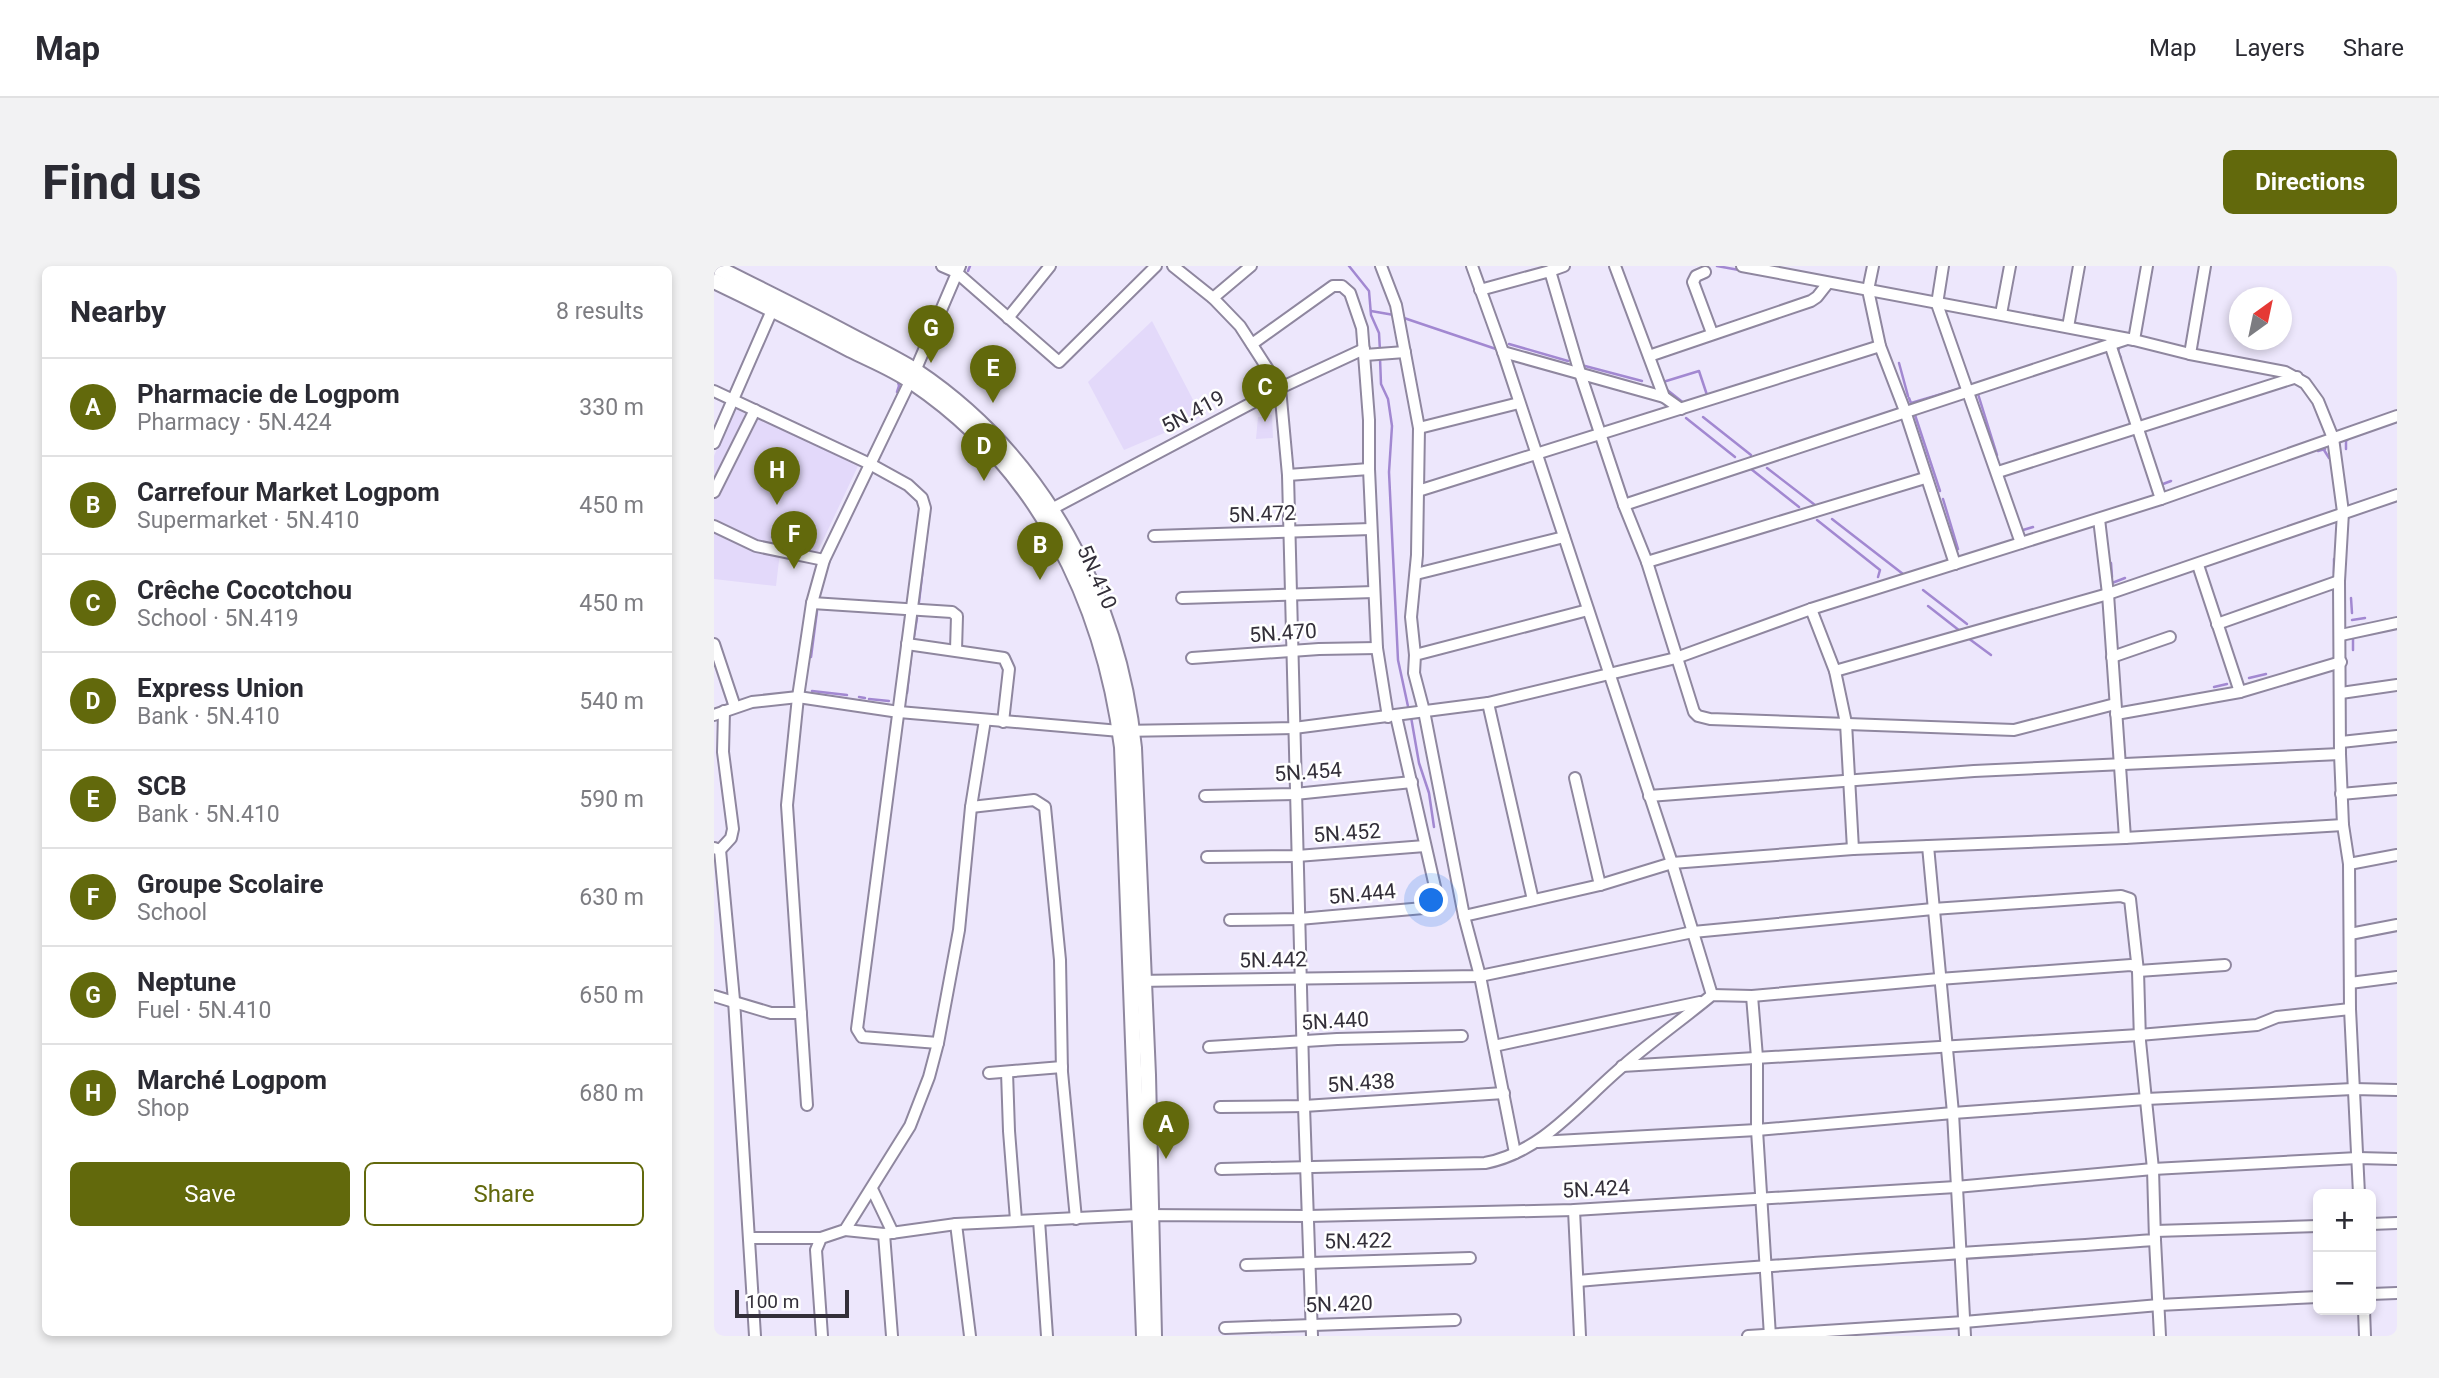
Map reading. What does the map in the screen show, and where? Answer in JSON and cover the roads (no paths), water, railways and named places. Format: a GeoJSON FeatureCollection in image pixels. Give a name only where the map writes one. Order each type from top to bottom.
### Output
{"type":"FeatureCollection","features":[{"type":"Feature","properties":{"kind":"main road"},"geometry":{"type":"LineString","coordinates":[[714,266],[912,375]]}},
{"type":"Feature","properties":{"kind":"main road","name":"5N.410"},"geometry":{"type":"LineString","coordinates":[[714,281],[912,375],[981,439],[1047,511],[1095,622],[1126,731],[1145,1215]]}},
{"type":"Feature","properties":{"kind":"main road"},"geometry":{"type":"LineString","coordinates":[[1144,1336],[1145,1215]]}},
{"type":"Feature","properties":{"kind":"main road"},"geometry":{"type":"LineString","coordinates":[[1145,1215],[1154,1336]]}},
{"type":"Feature","properties":{"kind":"street"},"geometry":{"type":"LineString","coordinates":[[943,266],[958,269],[1008,318],[1059,362],[1156,266]]}},
{"type":"Feature","properties":{"kind":"street"},"geometry":{"type":"LineString","coordinates":[[1008,318],[1050,266]]}},
{"type":"Feature","properties":{"kind":"street"},"geometry":{"type":"LineString","coordinates":[[1173,266],[1213,298],[1240,326],[1280,387],[1288,475],[1298,919],[1312,1330]]}},
{"type":"Feature","properties":{"kind":"street"},"geometry":{"type":"LineString","coordinates":[[1213,298],[1251,266]]}},
{"type":"Feature","properties":{"kind":"street"},"geometry":{"type":"LineString","coordinates":[[1381,266],[1396,305],[1419,428],[1416,574],[1412,586],[1411,617],[1414,673],[1464,916],[1480,976],[1515,1153]]}},
{"type":"Feature","properties":{"kind":"street"},"geometry":{"type":"LineString","coordinates":[[1472,266],[1672,863],[1693,932],[1708,998]]}},
{"type":"Feature","properties":{"kind":"street"},"geometry":{"type":"LineString","coordinates":[[1480,290],[1564,266]]}},
{"type":"Feature","properties":{"kind":"street"},"geometry":{"type":"LineString","coordinates":[[1615,266],[1664,397]]}},
{"type":"Feature","properties":{"kind":"street"},"geometry":{"type":"LineString","coordinates":[[1742,266],[2131,339],[2190,354],[2286,372],[2297,377],[2312,391],[2333,438],[2343,512],[2339,581],[2341,794],[2349,864],[2350,1009],[2359,1189]]}},
{"type":"Feature","properties":{"kind":"street"},"geometry":{"type":"LineString","coordinates":[[1802,278],[1804,266]]}},
{"type":"Feature","properties":{"kind":"street"},"geometry":{"type":"LineString","coordinates":[[1873,266],[1868,290],[1880,346],[1905,411],[1955,564]]}},
{"type":"Feature","properties":{"kind":"street"},"geometry":{"type":"LineString","coordinates":[[1943,266],[1937,304],[2021,543]]}},
{"type":"Feature","properties":{"kind":"street"},"geometry":{"type":"LineString","coordinates":[[2001,314],[2010,266]]}},
{"type":"Feature","properties":{"kind":"street"},"geometry":{"type":"LineString","coordinates":[[2068,327],[2078,266]]}},
{"type":"Feature","properties":{"kind":"street"},"geometry":{"type":"LineString","coordinates":[[2131,339],[2147,266]]}},
{"type":"Feature","properties":{"kind":"street"},"geometry":{"type":"LineString","coordinates":[[2190,354],[2205,266]]}},
{"type":"Feature","properties":{"kind":"street"},"geometry":{"type":"LineString","coordinates":[[807,1105],[787,805],[789,769],[812,603],[824,560],[912,375],[958,269]]}},
{"type":"Feature","properties":{"kind":"street"},"geometry":{"type":"LineString","coordinates":[[1550,271],[1580,373],[1624,505],[1647,562],[1694,712],[1704,719],[2014,730],[2115,709],[2240,692],[2341,662]]}},
{"type":"Feature","properties":{"kind":"street"},"geometry":{"type":"LineString","coordinates":[[1705,272],[1696,276],[1693,282],[1713,333]]}},
{"type":"Feature","properties":{"kind":"street"},"geometry":{"type":"LineString","coordinates":[[1649,356],[1811,301],[1828,283]]}},
{"type":"Feature","properties":{"kind":"street"},"geometry":{"type":"LineString","coordinates":[[1252,344],[1333,286],[1342,286],[1350,293],[1362,328],[1364,352],[1377,648],[1397,715],[1425,846]]}},
{"type":"Feature","properties":{"kind":"street"},"geometry":{"type":"LineString","coordinates":[[714,443],[773,308]]}},
{"type":"Feature","properties":{"kind":"street"},"geometry":{"type":"LineString","coordinates":[[1624,505],[2131,339]]}},
{"type":"Feature","properties":{"kind":"street"},"geometry":{"type":"LineString","coordinates":[[2110,344],[2161,499]]}},
{"type":"Feature","properties":{"kind":"street"},"geometry":{"type":"LineString","coordinates":[[1418,491],[1880,346]]}},
{"type":"Feature","properties":{"kind":"street"},"geometry":{"type":"LineString","coordinates":[[1364,352],[1405,352]]}},
{"type":"Feature","properties":{"kind":"street","name":"5N.419"},"geometry":{"type":"LineString","coordinates":[[1047,511],[1280,387],[1364,352]]}},
{"type":"Feature","properties":{"kind":"street"},"geometry":{"type":"LineString","coordinates":[[1503,352],[1664,397],[1681,409]]}},
{"type":"Feature","properties":{"kind":"street"},"geometry":{"type":"LineString","coordinates":[[1998,472],[2297,377]]}},
{"type":"Feature","properties":{"kind":"street"},"geometry":{"type":"LineString","coordinates":[[714,391],[870,464],[915,490],[922,498],[925,508],[913,609],[857,1030],[862,1037],[938,1044]]}},
{"type":"Feature","properties":{"kind":"street"},"geometry":{"type":"LineString","coordinates":[[1419,428],[1519,403]]}},
{"type":"Feature","properties":{"kind":"street"},"geometry":{"type":"LineString","coordinates":[[714,492],[755,410]]}},
{"type":"Feature","properties":{"kind":"street"},"geometry":{"type":"LineString","coordinates":[[755,1336],[734,1000],[717,849],[731,838],[733,829],[719,713],[765,700],[798,697],[899,712],[1126,731],[1294,728],[1488,703],[1676,658],[1811,609],[2161,499],[2397,416]]}},
{"type":"Feature","properties":{"kind":"street"},"geometry":{"type":"LineString","coordinates":[[1288,475],[1369,469]]}},
{"type":"Feature","properties":{"kind":"street"},"geometry":{"type":"LineString","coordinates":[[1647,562],[1925,478]]}},
{"type":"Feature","properties":{"kind":"street"},"geometry":{"type":"LineString","coordinates":[[1835,671],[2108,594],[2397,495]]}},
{"type":"Feature","properties":{"kind":"street"},"geometry":{"type":"LineString","coordinates":[[2099,519],[2108,594],[2125,838]]}},
{"type":"Feature","properties":{"kind":"street"},"geometry":{"type":"LineString","coordinates":[[714,526],[757,546],[824,560]]}},
{"type":"Feature","properties":{"kind":"street","name":"5N.472"},"geometry":{"type":"LineString","coordinates":[[1154,537],[1371,529]]}},
{"type":"Feature","properties":{"kind":"street"},"geometry":{"type":"LineString","coordinates":[[1416,574],[1564,537]]}},
{"type":"Feature","properties":{"kind":"street"},"geometry":{"type":"LineString","coordinates":[[2198,565],[2240,692]]}},
{"type":"Feature","properties":{"kind":"street"},"geometry":{"type":"LineString","coordinates":[[2217,624],[2339,581]]}},
{"type":"Feature","properties":{"kind":"street"},"geometry":{"type":"LineString","coordinates":[[1182,598],[1374,592]]}},
{"type":"Feature","properties":{"kind":"street"},"geometry":{"type":"LineString","coordinates":[[812,603],[955,614],[956,650]]}},
{"type":"Feature","properties":{"kind":"street"},"geometry":{"type":"LineString","coordinates":[[1811,609],[1835,671],[1846,723],[1853,849]]}},
{"type":"Feature","properties":{"kind":"street"},"geometry":{"type":"LineString","coordinates":[[1415,655],[1588,610]]}},
{"type":"Feature","properties":{"kind":"street"},"geometry":{"type":"LineString","coordinates":[[2341,635],[2397,623]]}},
{"type":"Feature","properties":{"kind":"street"},"geometry":{"type":"LineString","coordinates":[[2112,657],[2170,637]]}},
{"type":"Feature","properties":{"kind":"street"},"geometry":{"type":"LineString","coordinates":[[907,644],[999,656],[1008,662],[1003,722]]}},
{"type":"Feature","properties":{"kind":"street"},"geometry":{"type":"LineString","coordinates":[[714,645],[735,707]]}},
{"type":"Feature","properties":{"kind":"street","name":"5N.470"},"geometry":{"type":"LineString","coordinates":[[1192,658],[1377,648]]}},
{"type":"Feature","properties":{"kind":"street"},"geometry":{"type":"LineString","coordinates":[[2341,693],[2397,685]]}},
{"type":"Feature","properties":{"kind":"street"},"geometry":{"type":"LineString","coordinates":[[1488,703],[1533,900]]}},
{"type":"Feature","properties":{"kind":"street"},"geometry":{"type":"LineString","coordinates":[[749,1238],[821,1238],[845,1230],[910,1126],[921,1102],[938,1044],[959,930],[971,807],[985,720]]}},
{"type":"Feature","properties":{"kind":"street"},"geometry":{"type":"LineString","coordinates":[[1649,796],[1974,771],[2120,766],[2340,748],[2397,736]]}},
{"type":"Feature","properties":{"kind":"street"},"geometry":{"type":"LineString","coordinates":[[1575,778],[1600,885]]}},
{"type":"Feature","properties":{"kind":"street","name":"5N.454"},"geometry":{"type":"LineString","coordinates":[[1205,796],[1295,794],[1412,782]]}},
{"type":"Feature","properties":{"kind":"street"},"geometry":{"type":"LineString","coordinates":[[2341,794],[2397,789]]}},
{"type":"Feature","properties":{"kind":"street"},"geometry":{"type":"LineString","coordinates":[[971,807],[1034,800],[1045,807],[1060,960],[1062,1067],[1076,1219]]}},
{"type":"Feature","properties":{"kind":"street"},"geometry":{"type":"LineString","coordinates":[[1464,916],[1600,885],[1672,863],[1853,849],[2125,838],[2343,825]]}},
{"type":"Feature","properties":{"kind":"street","name":"5N.452"},"geometry":{"type":"LineString","coordinates":[[1207,857],[1297,856],[1425,846]]}},
{"type":"Feature","properties":{"kind":"street","name":"5N.444"},"geometry":{"type":"LineString","coordinates":[[1230,920],[1298,919],[1435,907],[1438,900],[1425,846]]}},
{"type":"Feature","properties":{"kind":"street"},"geometry":{"type":"LineString","coordinates":[[1928,846],[1953,1113],[1965,1336]]}},
{"type":"Feature","properties":{"kind":"street"},"geometry":{"type":"LineString","coordinates":[[2349,864],[2397,855]]}},
{"type":"Feature","properties":{"kind":"street","name":"5N.442"},"geometry":{"type":"LineString","coordinates":[[1137,981],[1480,976],[1693,932],[1933,909],[2127,897],[2130,899],[2137,969]]}},
{"type":"Feature","properties":{"kind":"street"},"geometry":{"type":"LineString","coordinates":[[2350,934],[2397,925]]}},
{"type":"Feature","properties":{"kind":"street"},"geometry":{"type":"LineString","coordinates":[[1494,1046],[1708,998],[2131,965],[2137,969],[2225,965]]}},
{"type":"Feature","properties":{"kind":"street"},"geometry":{"type":"LineString","coordinates":[[2137,969],[2139,1035],[2154,1169],[2160,1336]]}},
{"type":"Feature","properties":{"kind":"street"},"geometry":{"type":"LineString","coordinates":[[2350,983],[2397,977]]}},
{"type":"Feature","properties":{"kind":"street"},"geometry":{"type":"LineString","coordinates":[[714,996],[771,1013],[801,1013]]}},
{"type":"Feature","properties":{"kind":"street"},"geometry":{"type":"LineString","coordinates":[[1752,996],[1757,1057],[1757,1130],[1770,1335]]}},
{"type":"Feature","properties":{"kind":"street"},"geometry":{"type":"LineString","coordinates":[[1221,1169],[1485,1163],[1515,1153],[1538,1142],[1622,1066],[1708,998]]}},
{"type":"Feature","properties":{"kind":"street"},"geometry":{"type":"LineString","coordinates":[[1622,1066],[2139,1035],[2257,1025],[2277,1017],[2350,1009]]}},
{"type":"Feature","properties":{"kind":"street","name":"5N.440"},"geometry":{"type":"LineString","coordinates":[[1209,1047],[1462,1036]]}},
{"type":"Feature","properties":{"kind":"street"},"geometry":{"type":"LineString","coordinates":[[989,1073],[1062,1067]]}},
{"type":"Feature","properties":{"kind":"street"},"geometry":{"type":"LineString","coordinates":[[1007,1072],[1009,1142],[1016,1220]]}},
{"type":"Feature","properties":{"kind":"street"},"geometry":{"type":"LineString","coordinates":[[1538,1142],[1757,1130],[2146,1099],[2353,1089],[2397,1090]]}},
{"type":"Feature","properties":{"kind":"street","name":"5N.438"},"geometry":{"type":"LineString","coordinates":[[1220,1107],[1304,1106],[1504,1093]]}},
{"type":"Feature","properties":{"kind":"street","name":"5N.424"},"geometry":{"type":"LineString","coordinates":[[845,1230],[889,1233],[956,1224],[1145,1215],[1308,1216],[1574,1210],[1956,1187],[2154,1169],[2358,1158],[2397,1159]]}},
{"type":"Feature","properties":{"kind":"street"},"geometry":{"type":"LineString","coordinates":[[872,1189],[889,1233],[892,1336]]}},
{"type":"Feature","properties":{"kind":"street"},"geometry":{"type":"LineString","coordinates":[[1574,1210],[1580,1336]]}},
{"type":"Feature","properties":{"kind":"street"},"geometry":{"type":"LineString","coordinates":[[1039,1220],[1047,1336]]}},
{"type":"Feature","properties":{"kind":"street"},"geometry":{"type":"LineString","coordinates":[[2376,1224],[2397,1223]]}},
{"type":"Feature","properties":{"kind":"street"},"geometry":{"type":"LineString","coordinates":[[956,1224],[970,1336]]}},
{"type":"Feature","properties":{"kind":"street"},"geometry":{"type":"LineString","coordinates":[[1578,1281],[1765,1265],[1959,1254],[2155,1235],[2313,1226]]}},
{"type":"Feature","properties":{"kind":"street"},"geometry":{"type":"LineString","coordinates":[[821,1238],[816,1250],[822,1336]]}},
{"type":"Feature","properties":{"kind":"street","name":"5N.422"},"geometry":{"type":"LineString","coordinates":[[1246,1265],[1470,1258]]}},
{"type":"Feature","properties":{"kind":"street"},"geometry":{"type":"LineString","coordinates":[[2376,1294],[2397,1293]]}},
{"type":"Feature","properties":{"kind":"street"},"geometry":{"type":"LineString","coordinates":[[1748,1336],[1964,1322],[2159,1305],[2313,1297]]}},
{"type":"Feature","properties":{"kind":"street"},"geometry":{"type":"LineString","coordinates":[[2364,1315],[2365,1336]]}},
{"type":"Feature","properties":{"kind":"street","name":"5N.420"},"geometry":{"type":"LineString","coordinates":[[1225,1328],[1312,1330],[1455,1320]]}},
{"type":"Feature","properties":{"kind":"waterway"},"geometry":{"type":"LineString","coordinates":[[968,271],[970,266]]}},
{"type":"Feature","properties":{"kind":"waterway"},"geometry":{"type":"LineString","coordinates":[[1349,266],[1369,291],[1371,315],[1379,333],[1380,351]]}},
{"type":"Feature","properties":{"kind":"waterway"},"geometry":{"type":"LineString","coordinates":[[1717,266],[1739,270]]}},
{"type":"Feature","properties":{"kind":"waterway"},"geometry":{"type":"LineString","coordinates":[[1371,311],[1394,315]]}},
{"type":"Feature","properties":{"kind":"waterway"},"geometry":{"type":"LineString","coordinates":[[1404,318],[1496,349]]}},
{"type":"Feature","properties":{"kind":"waterway"},"geometry":{"type":"LineString","coordinates":[[1509,344],[1568,361]]}},
{"type":"Feature","properties":{"kind":"waterway"},"geometry":{"type":"LineString","coordinates":[[2120,345],[2118,351],[2121,358]]}},
{"type":"Feature","properties":{"kind":"waterway"},"geometry":{"type":"LineString","coordinates":[[1380,358],[1381,384],[1388,399],[1392,426],[1389,472],[1398,660],[1409,711]]}},
{"type":"Feature","properties":{"kind":"waterway"},"geometry":{"type":"LineString","coordinates":[[1899,363],[1908,396]]}},
{"type":"Feature","properties":{"kind":"waterway"},"geometry":{"type":"LineString","coordinates":[[2008,373],[2038,363]]}},
{"type":"Feature","properties":{"kind":"waterway"},"geometry":{"type":"LineString","coordinates":[[1585,366],[1642,381]]}},
{"type":"Feature","properties":{"kind":"waterway"},"geometry":{"type":"LineString","coordinates":[[1663,382],[1699,371],[1708,398]]}},
{"type":"Feature","properties":{"kind":"waterway"},"geometry":{"type":"LineString","coordinates":[[897,378],[897,392]]}},
{"type":"Feature","properties":{"kind":"waterway"},"geometry":{"type":"LineString","coordinates":[[1909,398],[1911,403],[1962,388]]}},
{"type":"Feature","properties":{"kind":"waterway"},"geometry":{"type":"LineString","coordinates":[[1666,389],[1685,404]]}},
{"type":"Feature","properties":{"kind":"waterway"},"geometry":{"type":"LineString","coordinates":[[1978,394],[1997,455]]}},
{"type":"Feature","properties":{"kind":"waterway"},"geometry":{"type":"LineString","coordinates":[[1916,412],[1940,491]]}},
{"type":"Feature","properties":{"kind":"waterway"},"geometry":{"type":"LineString","coordinates":[[1703,417],[1751,455]]}},
{"type":"Feature","properties":{"kind":"waterway"},"geometry":{"type":"LineString","coordinates":[[1686,418],[1735,457]]}},
{"type":"Feature","properties":{"kind":"waterway"},"geometry":{"type":"LineString","coordinates":[[990,423],[1000,433]]}},
{"type":"Feature","properties":{"kind":"waterway"},"geometry":{"type":"LineString","coordinates":[[2346,449],[2346,441],[2350,437]]}},
{"type":"Feature","properties":{"kind":"waterway"},"geometry":{"type":"LineString","coordinates":[[1009,443],[1025,461]]}},
{"type":"Feature","properties":{"kind":"waterway"},"geometry":{"type":"LineString","coordinates":[[2318,451],[2325,449]]}},
{"type":"Feature","properties":{"kind":"waterway"},"geometry":{"type":"LineString","coordinates":[[2324,450],[2329,458]]}},
{"type":"Feature","properties":{"kind":"waterway"},"geometry":{"type":"LineString","coordinates":[[1767,468],[1815,505]]}},
{"type":"Feature","properties":{"kind":"waterway"},"geometry":{"type":"LineString","coordinates":[[1751,469],[1799,507]]}},
{"type":"Feature","properties":{"kind":"waterway"},"geometry":{"type":"LineString","coordinates":[[2163,484],[2171,481]]}},
{"type":"Feature","properties":{"kind":"waterway"},"geometry":{"type":"LineString","coordinates":[[1943,499],[1958,549]]}},
{"type":"Feature","properties":{"kind":"waterway"},"geometry":{"type":"LineString","coordinates":[[919,602],[929,515]]}},
{"type":"Feature","properties":{"kind":"waterway"},"geometry":{"type":"LineString","coordinates":[[1832,519],[1903,574]]}},
{"type":"Feature","properties":{"kind":"waterway"},"geometry":{"type":"LineString","coordinates":[[1817,520],[1880,570],[1878,577]]}},
{"type":"Feature","properties":{"kind":"waterway"},"geometry":{"type":"LineString","coordinates":[[772,537],[778,525]]}},
{"type":"Feature","properties":{"kind":"waterway"},"geometry":{"type":"LineString","coordinates":[[2023,530],[2033,527]]}},
{"type":"Feature","properties":{"kind":"waterway"},"geometry":{"type":"LineString","coordinates":[[2334,559],[2334,573]]}},
{"type":"Feature","properties":{"kind":"waterway"},"geometry":{"type":"LineString","coordinates":[[2111,563],[2112,577]]}},
{"type":"Feature","properties":{"kind":"waterway"},"geometry":{"type":"LineString","coordinates":[[2112,583],[2125,578]]}},
{"type":"Feature","properties":{"kind":"waterway"},"geometry":{"type":"LineString","coordinates":[[1923,590],[1967,624]]}},
{"type":"Feature","properties":{"kind":"waterway"},"geometry":{"type":"LineString","coordinates":[[2351,598],[2352,613]]}},
{"type":"Feature","properties":{"kind":"waterway"},"geometry":{"type":"LineString","coordinates":[[2215,599],[2219,612]]}},
{"type":"Feature","properties":{"kind":"waterway"},"geometry":{"type":"LineString","coordinates":[[1928,606],[1960,631]]}},
{"type":"Feature","properties":{"kind":"waterway"},"geometry":{"type":"LineString","coordinates":[[811,657],[817,611]]}},
{"type":"Feature","properties":{"kind":"waterway"},"geometry":{"type":"LineString","coordinates":[[913,642],[917,618]]}},
{"type":"Feature","properties":{"kind":"waterway"},"geometry":{"type":"LineString","coordinates":[[2352,620],[2365,618]]}},
{"type":"Feature","properties":{"kind":"waterway"},"geometry":{"type":"LineString","coordinates":[[2226,633],[2230,646]]}},
{"type":"Feature","properties":{"kind":"waterway"},"geometry":{"type":"LineString","coordinates":[[2353,637],[2353,650]]}},
{"type":"Feature","properties":{"kind":"waterway"},"geometry":{"type":"LineString","coordinates":[[1968,638],[1991,655]]}},
{"type":"Feature","properties":{"kind":"waterway"},"geometry":{"type":"LineString","coordinates":[[907,693],[911,655]]}},
{"type":"Feature","properties":{"kind":"waterway"},"geometry":{"type":"LineString","coordinates":[[2249,678],[2266,674]]}},
{"type":"Feature","properties":{"kind":"waterway"},"geometry":{"type":"LineString","coordinates":[[2214,687],[2227,684]]}},
{"type":"Feature","properties":{"kind":"waterway"},"geometry":{"type":"LineString","coordinates":[[812,691],[847,695]]}},
{"type":"Feature","properties":{"kind":"waterway"},"geometry":{"type":"LineString","coordinates":[[859,697],[865,698]]}},
{"type":"Feature","properties":{"kind":"waterway"},"geometry":{"type":"LineString","coordinates":[[869,699],[889,701]]}},
{"type":"Feature","properties":{"kind":"waterway"},"geometry":{"type":"LineString","coordinates":[[1411,717],[1434,827]]}},
{"type":"Feature","properties":{"kind":"place","name":"Neptune"},"geometry":{"type":"Point","coordinates":[931,363]}},
{"type":"Feature","properties":{"kind":"place","name":"SCB"},"geometry":{"type":"Point","coordinates":[993,403]}},
{"type":"Feature","properties":{"kind":"place","name":"Crêche Cocotchou"},"geometry":{"type":"Point","coordinates":[1265,422]}},
{"type":"Feature","properties":{"kind":"place","name":"Express Union"},"geometry":{"type":"Point","coordinates":[984,481]}},
{"type":"Feature","properties":{"kind":"place","name":"Marché Logpom"},"geometry":{"type":"Point","coordinates":[777,505]}},
{"type":"Feature","properties":{"kind":"place","name":"Groupe Scolaire"},"geometry":{"type":"Point","coordinates":[794,569]}},
{"type":"Feature","properties":{"kind":"place","name":"Carrefour Market Logpom"},"geometry":{"type":"Point","coordinates":[1040,580]}},
{"type":"Feature","properties":{"kind":"place","name":"Pharmacie de Logpom"},"geometry":{"type":"Point","coordinates":[1166,1159]}}]}
